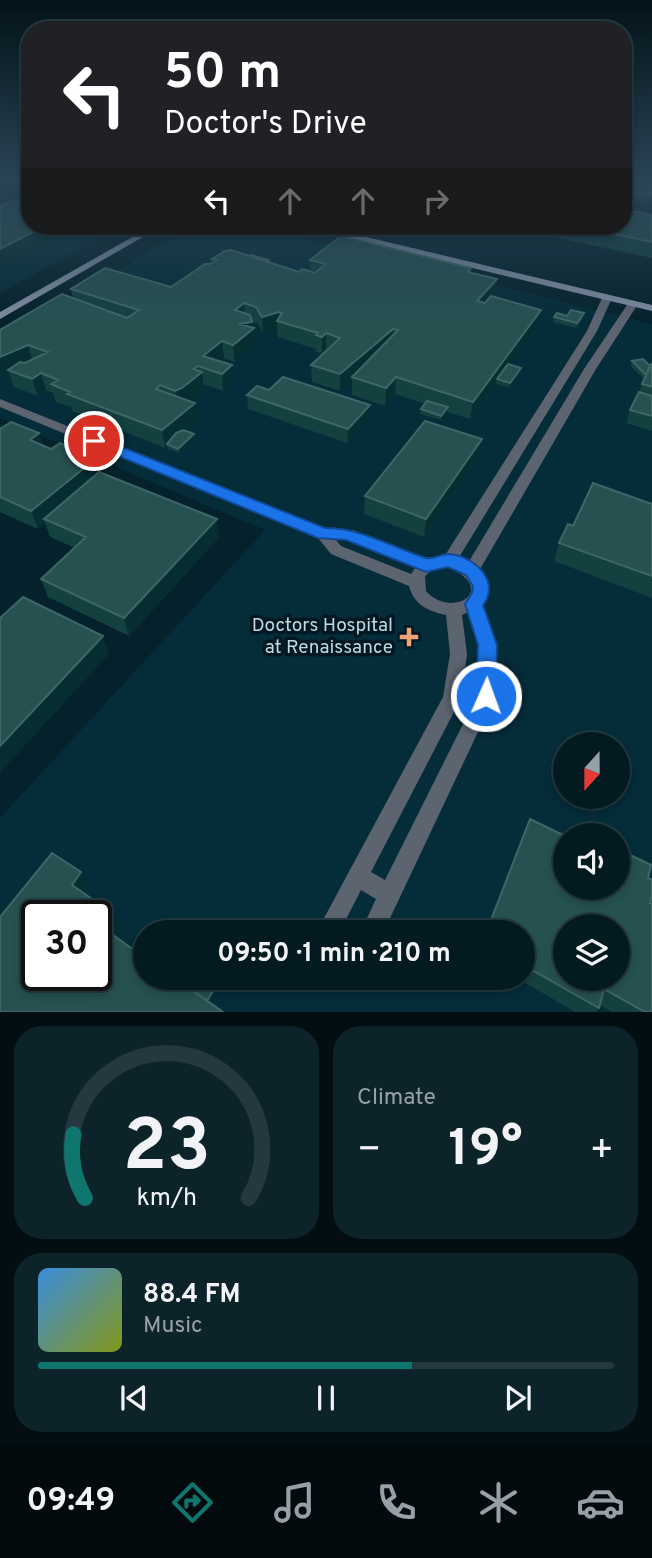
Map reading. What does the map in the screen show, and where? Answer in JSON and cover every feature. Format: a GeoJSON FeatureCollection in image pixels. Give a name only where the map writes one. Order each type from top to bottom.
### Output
{"type":"FeatureCollection","features":[{"type":"Feature","properties":{"kind":"main road"},"geometry":{"type":"LineString","coordinates":[[0,316],[142,235]]}},
{"type":"Feature","properties":{"kind":"main road"},"geometry":{"type":"LineString","coordinates":[[347,235],[652,308]]}},
{"type":"Feature","properties":{"kind":"street"},"geometry":{"type":"LineString","coordinates":[[449,561],[588,338],[607,298]]}},
{"type":"Feature","properties":{"kind":"street"},"geometry":{"type":"LineString","coordinates":[[472,570],[590,369],[633,304]]}},
{"type":"Feature","properties":{"kind":"street"},"geometry":{"type":"LineString","coordinates":[[588,338],[607,343]]}},
{"type":"Feature","properties":{"kind":"street"},"geometry":{"type":"LineString","coordinates":[[571,363],[590,369]]}},
{"type":"Feature","properties":{"kind":"street"},"geometry":{"type":"LineString","coordinates":[[559,384],[578,390]]}},
{"type":"Feature","properties":{"kind":"street"},"geometry":{"type":"LineString","coordinates":[[0,402],[323,534],[348,534],[426,566]]}},
{"type":"Feature","properties":{"kind":"street"},"geometry":{"type":"LineString","coordinates":[[528,435],[548,441]]}},
{"type":"Feature","properties":{"kind":"street"},"geometry":{"type":"LineString","coordinates":[[514,457],[534,464]]}},
{"type":"Feature","properties":{"kind":"street"},"geometry":{"type":"LineString","coordinates":[[491,493],[513,500]]}},
{"type":"Feature","properties":{"kind":"street"},"geometry":{"type":"LineString","coordinates":[[323,534],[336,550],[416,582]]}},
{"type":"Feature","properties":{"kind":"street"},"geometry":{"type":"LineString","coordinates":[[449,561],[472,570],[482,586],[481,595],[474,604],[453,610],[437,608],[418,593],[418,574],[426,566],[449,561]]}},
{"type":"Feature","properties":{"kind":"street"},"geometry":{"type":"LineString","coordinates":[[376,920],[486,696],[488,645],[474,604]]}},
{"type":"Feature","properties":{"kind":"street"},"geometry":{"type":"LineString","coordinates":[[334,920],[452,698],[457,681],[460,635],[453,610]]}},
{"type":"Feature","properties":{"kind":"street"},"geometry":{"type":"LineString","coordinates":[[460,635],[484,636]]}},
{"type":"Feature","properties":{"kind":"street"},"geometry":{"type":"LineString","coordinates":[[452,698],[479,710]]}},
{"type":"Feature","properties":{"kind":"street"},"geometry":{"type":"LineString","coordinates":[[357,876],[389,894]]}},
{"type":"Feature","properties":{"kind":"shaded area"},"geometry":{"type":"Polygon","coordinates":[[[0,227],[21,227],[21,235],[106,235],[0,293],[0,227]]]}},
{"type":"Feature","properties":{"kind":"shaded area","name":"Doctors Hospital at Renaissance"},"geometry":{"type":"Polygon","coordinates":[[[178,235],[292,235],[652,324],[652,1012],[0,1012],[0,818],[265,530],[0,418],[0,340],[178,235]]]}},
{"type":"Feature","properties":{"kind":"building"},"geometry":{"type":"Polygon","coordinates":[[[0,227],[21,227],[21,235],[27,235],[0,249],[0,227]]]}},
{"type":"Feature","properties":{"kind":"building"},"geometry":{"type":"Polygon","coordinates":[[[632,227],[652,227],[652,242],[619,235],[632,235],[632,227]]]}},
{"type":"Feature","properties":{"kind":"building"},"geometry":{"type":"Polygon","coordinates":[[[341,236],[471,268],[468,272],[497,279],[477,301],[485,303],[491,296],[541,310],[473,402],[396,377],[386,388],[352,377],[398,330],[393,329],[340,374],[311,365],[340,338],[326,333],[322,337],[316,335],[318,333],[277,321],[282,313],[279,312],[262,317],[256,307],[244,303],[235,310],[250,315],[252,322],[239,324],[254,328],[233,345],[222,341],[203,356],[232,365],[222,374],[198,366],[194,369],[202,372],[182,388],[175,391],[160,385],[156,389],[195,403],[162,430],[67,394],[70,392],[51,384],[58,380],[41,373],[32,379],[8,370],[20,362],[25,363],[48,352],[28,345],[0,357],[0,330],[62,294],[127,318],[139,310],[71,289],[105,268],[171,287],[205,264],[217,260],[212,259],[231,250],[299,272],[302,269],[315,273],[326,264],[310,260],[341,236]]]}},
{"type":"Feature","properties":{"kind":"building"},"geometry":{"type":"Polygon","coordinates":[[[249,256],[269,260],[267,262],[249,256]]]}},
{"type":"Feature","properties":{"kind":"building"},"geometry":{"type":"Polygon","coordinates":[[[571,310],[584,313],[577,323],[554,317],[557,313],[567,316],[571,310]]]}},
{"type":"Feature","properties":{"kind":"building"},"geometry":{"type":"Polygon","coordinates":[[[643,359],[650,366],[646,375],[632,361],[643,359]]]}},
{"type":"Feature","properties":{"kind":"building"},"geometry":{"type":"Polygon","coordinates":[[[652,363],[652,387],[642,384],[652,363]]]}},
{"type":"Feature","properties":{"kind":"building"},"geometry":{"type":"Polygon","coordinates":[[[508,364],[521,368],[510,383],[497,379],[508,364]]]}},
{"type":"Feature","properties":{"kind":"building"},"geometry":{"type":"Polygon","coordinates":[[[283,377],[370,405],[348,429],[247,395],[257,386],[269,390],[283,377]]]}},
{"type":"Feature","properties":{"kind":"building"},"geometry":{"type":"Polygon","coordinates":[[[639,392],[652,396],[652,416],[630,410],[639,392]]]}},
{"type":"Feature","properties":{"kind":"building"},"geometry":{"type":"Polygon","coordinates":[[[427,401],[448,407],[441,416],[421,409],[427,401]]]}},
{"type":"Feature","properties":{"kind":"building"},"geometry":{"type":"Polygon","coordinates":[[[425,421],[482,439],[426,519],[365,496],[425,421]]]}},
{"type":"Feature","properties":{"kind":"building"},"geometry":{"type":"Polygon","coordinates":[[[11,422],[39,433],[30,440],[51,449],[60,443],[89,454],[80,461],[88,465],[31,511],[0,497],[0,429],[11,422]]]}},
{"type":"Feature","properties":{"kind":"building"},"geometry":{"type":"Polygon","coordinates":[[[183,430],[194,434],[178,449],[167,444],[176,433],[183,430]]]}},
{"type":"Feature","properties":{"kind":"building"},"geometry":{"type":"Polygon","coordinates":[[[99,472],[217,519],[124,618],[41,579],[86,537],[44,519],[99,472]]]}},
{"type":"Feature","properties":{"kind":"building"},"geometry":{"type":"Polygon","coordinates":[[[593,483],[652,504],[652,576],[559,543],[568,524],[573,526],[593,483]]]}},
{"type":"Feature","properties":{"kind":"building"},"geometry":{"type":"Polygon","coordinates":[[[23,597],[103,636],[0,746],[0,618],[23,597]]]}},
{"type":"Feature","properties":{"kind":"building"},"geometry":{"type":"Polygon","coordinates":[[[530,819],[553,830],[553,900],[630,900],[630,855],[651,865],[648,878],[652,880],[652,1012],[645,1012],[608,991],[630,991],[630,914],[553,914],[553,982],[535,972],[535,920],[491,920],[530,819]]]}},
{"type":"Feature","properties":{"kind":"building"},"geometry":{"type":"Polygon","coordinates":[[[52,853],[81,872],[72,885],[93,900],[21,900],[21,991],[112,991],[112,934],[133,949],[133,990],[192,990],[223,1012],[0,1012],[0,917],[52,853]]]}},
{"type":"Feature","properties":{"kind":"building"},"geometry":{"type":"Polygon","coordinates":[[[192,990],[214,990],[207,1001],[192,990]]]}},
{"type":"Feature","properties":{"kind":"building"},"geometry":{"type":"Polygon","coordinates":[[[569,991],[603,991],[599,1008],[569,991]]]}},
{"type":"Feature","properties":{"kind":"place","name":"Doctors Hospital at Renaissance"},"geometry":{"type":"Point","coordinates":[409,637]}},
{"type":"Feature","properties":{"kind":"route"},"geometry":{"type":"LineString","coordinates":[[94,441],[323,534],[348,534],[426,566],[449,561],[472,570],[480,578],[482,586],[481,595],[474,604],[488,645],[486,696]]}}]}
